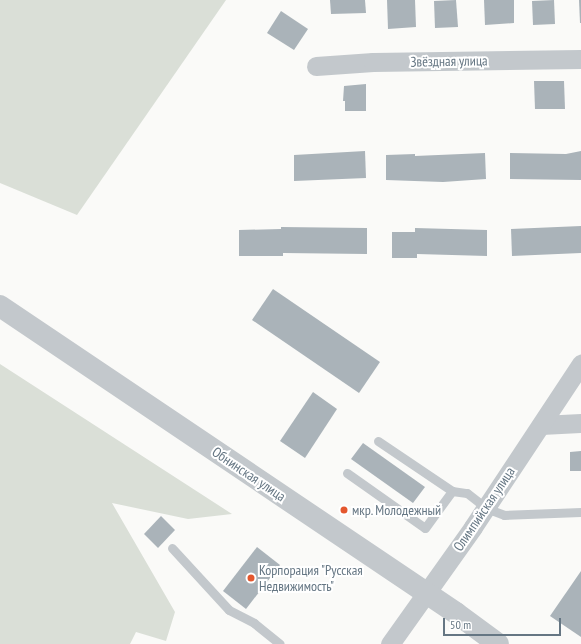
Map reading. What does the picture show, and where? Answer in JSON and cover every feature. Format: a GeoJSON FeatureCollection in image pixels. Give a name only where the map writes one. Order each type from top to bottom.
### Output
{"type":"FeatureCollection","features":[{"type":"Feature","properties":{"kind":"street","name":"Звёздная улица"},"geometry":{"type":"LineString","coordinates":[[316,66],[373,62],[581,59]]}},
{"type":"Feature","properties":{"kind":"street","name":"Обнинская улица"},"geometry":{"type":"LineString","coordinates":[[0,306],[425,593],[498,644]]}},
{"type":"Feature","properties":{"kind":"street"},"geometry":{"type":"LineString","coordinates":[[541,424],[581,364]]}},
{"type":"Feature","properties":{"kind":"street","name":"Олимпийская улица"},"geometry":{"type":"LineString","coordinates":[[390,644],[486,508],[541,424]]}},
{"type":"Feature","properties":{"kind":"street"},"geometry":{"type":"LineString","coordinates":[[541,424],[581,424]]}},
{"type":"Feature","properties":{"kind":"lane"},"geometry":{"type":"LineString","coordinates":[[378,441],[452,492],[467,493],[486,508],[504,515],[581,512]]}},
{"type":"Feature","properties":{"kind":"lane"},"geometry":{"type":"LineString","coordinates":[[347,473],[425,528],[452,492]]}},
{"type":"Feature","properties":{"kind":"lane"},"geometry":{"type":"LineString","coordinates":[[172,548],[229,610],[254,623],[280,644]]}},
{"type":"Feature","properties":{"kind":"shaded area"},"geometry":{"type":"Polygon","coordinates":[[[0,0],[226,0],[77,215],[0,183],[0,0]]]}},
{"type":"Feature","properties":{"kind":"shaded area"},"geometry":{"type":"Polygon","coordinates":[[[0,364],[232,514],[188,519],[112,503],[175,612],[166,641],[136,632],[130,644],[0,644],[0,364]]]}},
{"type":"Feature","properties":{"kind":"building"},"geometry":{"type":"Polygon","coordinates":[[[330,0],[365,0],[366,13],[331,14],[330,0]]]}},
{"type":"Feature","properties":{"kind":"building"},"geometry":{"type":"Polygon","coordinates":[[[387,0],[415,0],[416,27],[388,29],[387,0]]]}},
{"type":"Feature","properties":{"kind":"building"},"geometry":{"type":"Polygon","coordinates":[[[456,0],[458,27],[435,28],[434,1],[456,0]]]}},
{"type":"Feature","properties":{"kind":"building"},"geometry":{"type":"Polygon","coordinates":[[[484,0],[514,0],[514,23],[485,25],[484,0]]]}},
{"type":"Feature","properties":{"kind":"building"},"geometry":{"type":"Polygon","coordinates":[[[554,0],[555,24],[533,25],[532,1],[554,0]]]}},
{"type":"Feature","properties":{"kind":"building"},"geometry":{"type":"Polygon","coordinates":[[[579,0],[581,0],[581,23],[580,23],[579,0]]]}},
{"type":"Feature","properties":{"kind":"building"},"geometry":{"type":"Polygon","coordinates":[[[281,11],[308,29],[294,50],[267,33],[281,11]]]}},
{"type":"Feature","properties":{"kind":"building"},"geometry":{"type":"Polygon","coordinates":[[[534,81],[564,81],[565,109],[535,109],[534,81]]]}},
{"type":"Feature","properties":{"kind":"building"},"geometry":{"type":"Polygon","coordinates":[[[366,84],[366,111],[345,111],[345,101],[343,101],[344,86],[366,84]]]}},
{"type":"Feature","properties":{"kind":"building"},"geometry":{"type":"Polygon","coordinates":[[[365,151],[366,178],[294,181],[294,155],[365,151]]]}},
{"type":"Feature","properties":{"kind":"building"},"geometry":{"type":"Polygon","coordinates":[[[581,151],[581,180],[510,179],[510,153],[566,154],[581,151]]]}},
{"type":"Feature","properties":{"kind":"building"},"geometry":{"type":"Polygon","coordinates":[[[485,153],[486,179],[443,182],[386,180],[386,155],[415,154],[415,156],[485,153]]]}},
{"type":"Feature","properties":{"kind":"building"},"geometry":{"type":"Polygon","coordinates":[[[581,226],[581,253],[512,256],[511,229],[581,226]]]}},
{"type":"Feature","properties":{"kind":"building"},"geometry":{"type":"Polygon","coordinates":[[[281,227],[367,228],[367,254],[283,253],[283,256],[239,256],[239,230],[281,229],[281,227]]]}},
{"type":"Feature","properties":{"kind":"building"},"geometry":{"type":"Polygon","coordinates":[[[415,228],[487,230],[487,256],[417,254],[417,258],[392,258],[392,232],[415,232],[415,228]]]}},
{"type":"Feature","properties":{"kind":"building"},"geometry":{"type":"Polygon","coordinates":[[[273,289],[380,362],[359,393],[252,320],[273,289]]]}},
{"type":"Feature","properties":{"kind":"building"},"geometry":{"type":"Polygon","coordinates":[[[313,392],[337,409],[305,458],[280,441],[313,392]]]}},
{"type":"Feature","properties":{"kind":"building"},"geometry":{"type":"Polygon","coordinates":[[[363,443],[425,487],[413,503],[351,459],[363,443]]]}},
{"type":"Feature","properties":{"kind":"building"},"geometry":{"type":"Polygon","coordinates":[[[581,451],[581,471],[570,471],[570,452],[581,451]]]}},
{"type":"Feature","properties":{"kind":"building"},"geometry":{"type":"Polygon","coordinates":[[[161,516],[175,530],[158,548],[144,534],[161,516]]]}},
{"type":"Feature","properties":{"kind":"building"},"geometry":{"type":"Polygon","coordinates":[[[257,547],[280,565],[246,609],[223,591],[257,547]]]}},
{"type":"Feature","properties":{"kind":"building"},"geometry":{"type":"Polygon","coordinates":[[[581,571],[581,637],[550,616],[581,571]]]}},
{"type":"Feature","properties":{"kind":"place","name":"мкр. Молодежный"},"geometry":{"type":"Point","coordinates":[344,510]}},
{"type":"Feature","properties":{"kind":"place","name":"Корпорация \"Русская Недвижимость\""},"geometry":{"type":"Point","coordinates":[251,578]}}]}
